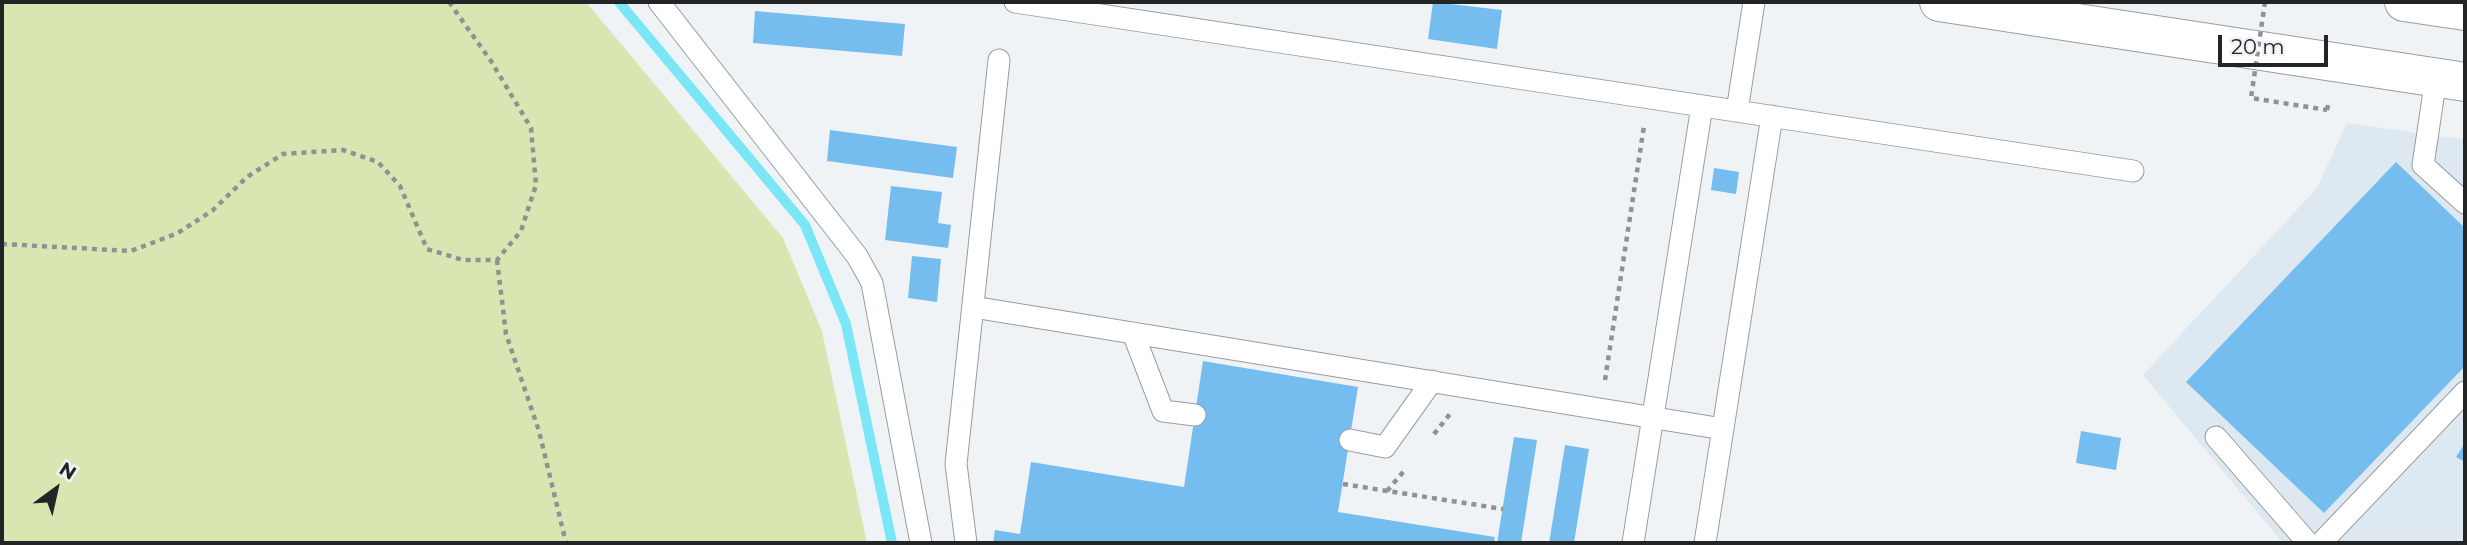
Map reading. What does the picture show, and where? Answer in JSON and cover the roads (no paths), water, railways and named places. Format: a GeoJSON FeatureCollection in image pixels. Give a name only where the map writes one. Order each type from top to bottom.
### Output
{"type":"FeatureCollection","features":[{"type":"Feature","properties":{"kind":"highway"},"geometry":{"type":"LineString","coordinates":[[1939,2],[2451,80]]}},
{"type":"Feature","properties":{"kind":"highway"},"geometry":{"type":"LineString","coordinates":[[2404,2],[2465,11]]}},
{"type":"Feature","properties":{"kind":"lane"},"geometry":{"type":"LineString","coordinates":[[659,2],[857,256],[872,283],[921,543]]}},
{"type":"Feature","properties":{"kind":"lane"},"geometry":{"type":"LineString","coordinates":[[1015,2],[2133,171]]}},
{"type":"Feature","properties":{"kind":"lane"},"geometry":{"type":"LineString","coordinates":[[1737,111],[1754,2]]}},
{"type":"Feature","properties":{"kind":"lane"},"geometry":{"type":"LineString","coordinates":[[966,543],[956,464],[999,60]]}},
{"type":"Feature","properties":{"kind":"lane"},"geometry":{"type":"LineString","coordinates":[[2451,80],[2423,165],[2465,203]]}},
{"type":"Feature","properties":{"kind":"lane"},"geometry":{"type":"LineString","coordinates":[[1633,543],[1702,106]]}},
{"type":"Feature","properties":{"kind":"lane"},"geometry":{"type":"LineString","coordinates":[[1705,543],[1772,116]]}},
{"type":"Feature","properties":{"kind":"lane"},"geometry":{"type":"LineString","coordinates":[[973,307],[1723,429]]}},
{"type":"Feature","properties":{"kind":"lane"},"geometry":{"type":"LineString","coordinates":[[1133,333],[1163,411],[1195,415]]}},
{"type":"Feature","properties":{"kind":"lane"},"geometry":{"type":"LineString","coordinates":[[1350,440],[1385,447],[1432,381]]}},
{"type":"Feature","properties":{"kind":"lane"},"geometry":{"type":"LineString","coordinates":[[2320,543],[2465,392]]}},
{"type":"Feature","properties":{"kind":"lane"},"geometry":{"type":"LineString","coordinates":[[2216,437],[2308,543]]}},
{"type":"Feature","properties":{"kind":"waterway"},"geometry":{"type":"LineString","coordinates":[[619,2],[805,225],[846,324],[892,543]]}}]}
